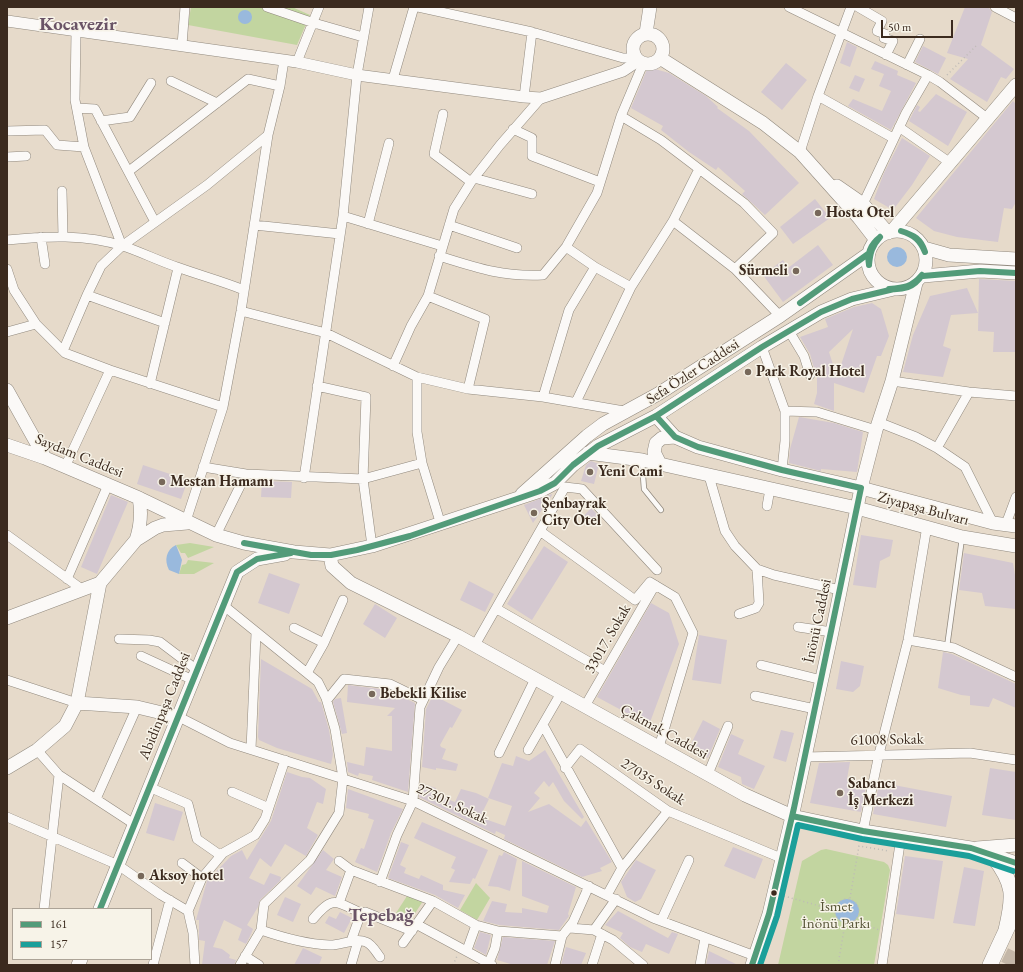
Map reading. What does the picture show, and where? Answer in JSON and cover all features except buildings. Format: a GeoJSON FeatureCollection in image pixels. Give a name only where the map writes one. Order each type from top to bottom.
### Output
{"type":"FeatureCollection","features":[{"type":"Feature","properties":{"kind":"highway"},"geometry":{"type":"LineString","coordinates":[[993,856],[1006,872],[1011,885],[1010,911],[1006,930]]}},
{"type":"Feature","properties":{"kind":"highway"},"geometry":{"type":"LineString","coordinates":[[990,965],[1015,914]]}},
{"type":"Feature","properties":{"kind":"main road"},"geometry":{"type":"LineString","coordinates":[[646,33],[650,7]]}},
{"type":"Feature","properties":{"kind":"main road"},"geometry":{"type":"LineString","coordinates":[[646,33],[656,35],[660,39],[663,48],[660,58],[652,64],[639,61],[632,48],[633,42],[640,35],[646,33]]}},
{"type":"Feature","properties":{"kind":"main road"},"geometry":{"type":"LineString","coordinates":[[660,58],[763,123],[800,152],[859,218],[876,240]]}},
{"type":"Feature","properties":{"kind":"main road"},"geometry":{"type":"LineString","coordinates":[[822,176],[862,204],[890,232],[902,231],[911,234],[919,240],[927,257],[926,267],[919,279],[908,288],[894,289],[880,284],[873,277],[869,268],[868,254],[876,240],[890,232],[1016,85]]}},
{"type":"Feature","properties":{"kind":"main road"},"geometry":{"type":"LineString","coordinates":[[924,248],[949,255],[1016,259]]}},
{"type":"Feature","properties":{"kind":"main road","name":"Sefa Özler Caddesi"},"geometry":{"type":"LineString","coordinates":[[518,497],[587,436],[624,411],[658,394],[780,316],[868,254]]}},
{"type":"Feature","properties":{"kind":"main road"},"geometry":{"type":"LineString","coordinates":[[919,279],[980,271],[1016,273]]}},
{"type":"Feature","properties":{"kind":"main road","name":"İnönü Caddesi"},"geometry":{"type":"LineString","coordinates":[[753,961],[769,914],[792,816],[822,680],[861,488],[877,426],[892,381],[919,279]]}},
{"type":"Feature","properties":{"kind":"main road","name":"Sefa Özler Caddesi"},"geometry":{"type":"LineString","coordinates":[[294,552],[330,555],[358,550],[441,525],[518,497],[540,491],[555,483],[572,465],[588,453],[656,416],[762,347],[821,312],[852,299],[894,289]]}},
{"type":"Feature","properties":{"kind":"main road"},"geometry":{"type":"LineString","coordinates":[[7,390],[45,458]]}},
{"type":"Feature","properties":{"kind":"main road","name":"Ziyapaşa Bulvarı"},"geometry":{"type":"LineString","coordinates":[[656,416],[675,437],[698,447],[782,470],[861,488],[992,523],[1011,525]]}},
{"type":"Feature","properties":{"kind":"main road"},"geometry":{"type":"LineString","coordinates":[[660,464],[654,452],[656,443],[662,438],[675,437]]}},
{"type":"Feature","properties":{"kind":"main road","name":"Saydam Caddesi"},"geometry":{"type":"LineString","coordinates":[[7,445],[45,458],[108,485],[216,535],[244,544],[294,552]]}},
{"type":"Feature","properties":{"kind":"main road","name":"Ziyapaşa Bulvarı"},"geometry":{"type":"LineString","coordinates":[[588,453],[642,460],[857,508],[962,536],[1016,546]]}},
{"type":"Feature","properties":{"kind":"main road"},"geometry":{"type":"LineString","coordinates":[[136,540],[142,515],[138,498]]}},
{"type":"Feature","properties":{"kind":"main road"},"geometry":{"type":"LineString","coordinates":[[7,618],[100,583],[136,540],[155,528],[163,525],[188,522]]}},
{"type":"Feature","properties":{"kind":"main road","name":"Abidinpaşa Caddesi"},"geometry":{"type":"LineString","coordinates":[[100,908],[237,572],[257,559],[294,552]]}},
{"type":"Feature","properties":{"kind":"main road","name":"Çakmak Caddesi"},"geometry":{"type":"LineString","coordinates":[[330,555],[332,566],[351,582],[475,645],[746,795],[792,816],[863,831],[971,848],[1016,863]]}},
{"type":"Feature","properties":{"kind":"main road"},"geometry":{"type":"LineString","coordinates":[[7,768],[37,750],[65,726],[77,703],[100,583]]}},
{"type":"Feature","properties":{"kind":"main road"},"geometry":{"type":"LineString","coordinates":[[77,703],[137,708],[179,717]]}},
{"type":"Feature","properties":{"kind":"main road"},"geometry":{"type":"LineString","coordinates":[[971,848],[1016,845]]}},
{"type":"Feature","properties":{"kind":"street"},"geometry":{"type":"LineString","coordinates":[[182,45],[185,7]]}},
{"type":"Feature","properties":{"kind":"street"},"geometry":{"type":"LineString","coordinates":[[267,7],[314,23],[364,37]]}},
{"type":"Feature","properties":{"kind":"street"},"geometry":{"type":"LineString","coordinates":[[297,62],[314,23],[319,7]]}},
{"type":"Feature","properties":{"kind":"street"},"geometry":{"type":"LineString","coordinates":[[304,478],[343,216],[357,75],[370,7]]}},
{"type":"Feature","properties":{"kind":"street"},"geometry":{"type":"LineString","coordinates":[[393,79],[414,7]]}},
{"type":"Feature","properties":{"kind":"street"},"geometry":{"type":"LineString","coordinates":[[418,7],[532,32],[623,58],[639,61]]}},
{"type":"Feature","properties":{"kind":"street"},"geometry":{"type":"LineString","coordinates":[[789,7],[928,75],[940,82],[987,118]]}},
{"type":"Feature","properties":{"kind":"street"},"geometry":{"type":"LineString","coordinates":[[800,152],[818,96],[851,7]]}},
{"type":"Feature","properties":{"kind":"street"},"geometry":{"type":"LineString","coordinates":[[858,7],[882,21],[877,32],[885,34],[884,38],[893,42],[886,55]]}},
{"type":"Feature","properties":{"kind":"street"},"geometry":{"type":"LineString","coordinates":[[995,7],[1016,18]]}},
{"type":"Feature","properties":{"kind":"street"},"geometry":{"type":"LineString","coordinates":[[7,21],[297,62],[357,75],[524,97],[541,98],[623,71],[639,61]]}},
{"type":"Feature","properties":{"kind":"street"},"geometry":{"type":"LineString","coordinates":[[76,30],[75,100],[84,147],[122,246]]}},
{"type":"Feature","properties":{"kind":"street"},"geometry":{"type":"LineString","coordinates":[[524,97],[532,32]]}},
{"type":"Feature","properties":{"kind":"street"},"geometry":{"type":"LineString","coordinates":[[906,65],[920,39]]}},
{"type":"Feature","properties":{"kind":"street"},"geometry":{"type":"LineString","coordinates":[[188,522],[203,468],[223,407],[244,290],[268,135],[280,86],[284,60]]}},
{"type":"Feature","properties":{"kind":"street"},"geometry":{"type":"LineString","coordinates":[[439,256],[493,272],[519,277],[543,275],[566,247],[596,193],[639,61]]}},
{"type":"Feature","properties":{"kind":"street"},"geometry":{"type":"LineString","coordinates":[[862,204],[899,127],[928,75]]}},
{"type":"Feature","properties":{"kind":"street"},"geometry":{"type":"LineString","coordinates":[[129,171],[248,79],[280,86]]}},
{"type":"Feature","properties":{"kind":"street"},"geometry":{"type":"LineString","coordinates":[[171,81],[217,103]]}},
{"type":"Feature","properties":{"kind":"street"},"geometry":{"type":"LineString","coordinates":[[101,121],[130,117],[151,83]]}},
{"type":"Feature","properties":{"kind":"street"},"geometry":{"type":"LineString","coordinates":[[818,96],[894,138]]}},
{"type":"Feature","properties":{"kind":"street"},"geometry":{"type":"LineString","coordinates":[[393,366],[411,326],[428,296],[454,209],[472,180],[541,98]]}},
{"type":"Feature","properties":{"kind":"street"},"geometry":{"type":"LineString","coordinates":[[77,108],[94,109],[129,171],[155,222]]}},
{"type":"Feature","properties":{"kind":"street"},"geometry":{"type":"LineString","coordinates":[[443,114],[434,154],[472,180],[532,194]]}},
{"type":"Feature","properties":{"kind":"street"},"geometry":{"type":"LineString","coordinates":[[621,116],[661,140],[744,203],[773,233],[735,270]]}},
{"type":"Feature","properties":{"kind":"street"},"geometry":{"type":"LineString","coordinates":[[899,127],[949,162]]}},
{"type":"Feature","properties":{"kind":"street"},"geometry":{"type":"LineString","coordinates":[[514,129],[532,138],[532,156],[600,182]]}},
{"type":"Feature","properties":{"kind":"street"},"geometry":{"type":"LineString","coordinates":[[7,131],[45,130],[58,145],[84,147]]}},
{"type":"Feature","properties":{"kind":"street"},"geometry":{"type":"LineString","coordinates":[[63,351],[86,295],[101,266],[122,246],[207,185],[268,135]]}},
{"type":"Feature","properties":{"kind":"street"},"geometry":{"type":"LineString","coordinates":[[368,224],[389,143]]}},
{"type":"Feature","properties":{"kind":"street"},"geometry":{"type":"LineString","coordinates":[[7,157],[26,156]]}},
{"type":"Feature","properties":{"kind":"street"},"geometry":{"type":"LineString","coordinates":[[576,402],[631,287],[673,221],[699,169]]}},
{"type":"Feature","properties":{"kind":"street"},"geometry":{"type":"LineString","coordinates":[[62,191],[63,237]]}},
{"type":"Feature","properties":{"kind":"street"},"geometry":{"type":"LineString","coordinates":[[343,216],[442,246]]}},
{"type":"Feature","properties":{"kind":"street"},"geometry":{"type":"LineString","coordinates":[[673,221],[735,270],[780,316]]}},
{"type":"Feature","properties":{"kind":"street"},"geometry":{"type":"LineString","coordinates":[[254,225],[340,234]]}},
{"type":"Feature","properties":{"kind":"street"},"geometry":{"type":"LineString","coordinates":[[449,226],[517,248]]}},
{"type":"Feature","properties":{"kind":"street"},"geometry":{"type":"LineString","coordinates":[[7,240],[41,237],[95,239],[122,246],[178,268],[221,280],[244,290]]}},
{"type":"Feature","properties":{"kind":"street"},"geometry":{"type":"LineString","coordinates":[[41,237],[45,264]]}},
{"type":"Feature","properties":{"kind":"street"},"geometry":{"type":"LineString","coordinates":[[566,247],[595,267],[631,287]]}},
{"type":"Feature","properties":{"kind":"street"},"geometry":{"type":"LineString","coordinates":[[543,397],[569,310],[595,267]]}},
{"type":"Feature","properties":{"kind":"street"},"geometry":{"type":"LineString","coordinates":[[150,384],[178,268]]}},
{"type":"Feature","properties":{"kind":"street"},"geometry":{"type":"LineString","coordinates":[[7,269],[14,290],[36,324],[63,351],[110,370],[223,407]]}},
{"type":"Feature","properties":{"kind":"street"},"geometry":{"type":"LineString","coordinates":[[86,295],[165,323]]}},
{"type":"Feature","properties":{"kind":"street"},"geometry":{"type":"LineString","coordinates":[[428,296],[486,319],[468,389]]}},
{"type":"Feature","properties":{"kind":"street"},"geometry":{"type":"LineString","coordinates":[[240,311],[326,333],[416,377],[468,389],[543,397],[624,411]]}},
{"type":"Feature","properties":{"kind":"street"},"geometry":{"type":"LineString","coordinates":[[7,332],[36,324]]}},
{"type":"Feature","properties":{"kind":"street"},"geometry":{"type":"LineString","coordinates":[[789,331],[804,356],[810,375]]}},
{"type":"Feature","properties":{"kind":"street"},"geometry":{"type":"LineString","coordinates":[[762,347],[785,411],[785,441],[782,470]]}},
{"type":"Feature","properties":{"kind":"street"},"geometry":{"type":"LineString","coordinates":[[65,467],[110,370]]}},
{"type":"Feature","properties":{"kind":"street"},"geometry":{"type":"LineString","coordinates":[[416,377],[417,432],[422,462],[441,525]]}},
{"type":"Feature","properties":{"kind":"street"},"geometry":{"type":"LineString","coordinates":[[892,381],[969,392],[1016,396]]}},
{"type":"Feature","properties":{"kind":"street"},"geometry":{"type":"LineString","coordinates":[[317,386],[366,397],[363,480],[372,546]]}},
{"type":"Feature","properties":{"kind":"street"},"geometry":{"type":"LineString","coordinates":[[937,448],[969,392]]}},
{"type":"Feature","properties":{"kind":"street"},"geometry":{"type":"LineString","coordinates":[[785,411],[817,412],[877,426],[916,437],[937,448],[965,467],[992,523]]}},
{"type":"Feature","properties":{"kind":"street"},"geometry":{"type":"LineString","coordinates":[[203,468],[246,474],[363,480],[422,462]]}},
{"type":"Feature","properties":{"kind":"street"},"geometry":{"type":"LineString","coordinates":[[216,535],[246,474]]}},
{"type":"Feature","properties":{"kind":"street"},"geometry":{"type":"LineString","coordinates":[[709,476],[725,531],[735,546],[758,569],[774,575],[840,590]]}},
{"type":"Feature","properties":{"kind":"street"},"geometry":{"type":"LineString","coordinates":[[67,579],[108,485]]}},
{"type":"Feature","properties":{"kind":"street"},"geometry":{"type":"LineString","coordinates":[[475,645],[497,609],[565,487],[582,489],[657,570]]}},
{"type":"Feature","properties":{"kind":"street"},"geometry":{"type":"LineString","coordinates":[[767,506],[770,489]]}},
{"type":"Feature","properties":{"kind":"street"},"geometry":{"type":"LineString","coordinates":[[1011,525],[1016,497]]}},
{"type":"Feature","properties":{"kind":"street"},"geometry":{"type":"LineString","coordinates":[[863,831],[879,754],[908,640],[926,526]]}},
{"type":"Feature","properties":{"kind":"street"},"geometry":{"type":"LineString","coordinates":[[540,531],[635,600],[650,582],[675,597],[693,633],[659,747]]}},
{"type":"Feature","properties":{"kind":"street"},"geometry":{"type":"LineString","coordinates":[[7,535],[83,590]]}},
{"type":"Feature","properties":{"kind":"street"},"geometry":{"type":"LineString","coordinates":[[739,614],[756,608],[759,604],[758,569]]}},
{"type":"Feature","properties":{"kind":"street","name":"33017. Sokak"},"geometry":{"type":"LineString","coordinates":[[585,706],[655,585]]}},
{"type":"Feature","properties":{"kind":"street"},"geometry":{"type":"LineString","coordinates":[[308,674],[344,600]]}},
{"type":"Feature","properties":{"kind":"street"},"geometry":{"type":"LineString","coordinates":[[223,605],[256,634],[318,682],[327,700],[335,729],[343,778],[339,813],[310,860],[264,904],[260,930],[240,965]]}},
{"type":"Feature","properties":{"kind":"street"},"geometry":{"type":"LineString","coordinates":[[497,609],[605,671]]}},
{"type":"Feature","properties":{"kind":"street"},"geometry":{"type":"LineString","coordinates":[[798,627],[832,632]]}},
{"type":"Feature","properties":{"kind":"street"},"geometry":{"type":"LineString","coordinates":[[294,628],[324,643]]}},
{"type":"Feature","properties":{"kind":"street"},"geometry":{"type":"LineString","coordinates":[[251,749],[256,634]]}},
{"type":"Feature","properties":{"kind":"street"},"geometry":{"type":"LineString","coordinates":[[380,882],[397,835],[413,801],[420,711],[423,700],[439,667],[458,636]]}},
{"type":"Feature","properties":{"kind":"street"},"geometry":{"type":"LineString","coordinates":[[119,640],[149,640],[160,642],[195,675]]}},
{"type":"Feature","properties":{"kind":"street"},"geometry":{"type":"LineString","coordinates":[[908,640],[954,648],[1016,677]]}},
{"type":"Feature","properties":{"kind":"street"},"geometry":{"type":"LineString","coordinates":[[141,656],[195,675]]}},
{"type":"Feature","properties":{"kind":"street"},"geometry":{"type":"LineString","coordinates":[[761,665],[822,680]]}},
{"type":"Feature","properties":{"kind":"street"},"geometry":{"type":"LineString","coordinates":[[327,700],[344,679],[390,684],[423,700]]}},
{"type":"Feature","properties":{"kind":"street"},"geometry":{"type":"LineString","coordinates":[[499,753],[535,679]]}},
{"type":"Feature","properties":{"kind":"street"},"geometry":{"type":"LineString","coordinates":[[7,680],[77,703]]}},
{"type":"Feature","properties":{"kind":"street"},"geometry":{"type":"LineString","coordinates":[[528,750],[561,693]]}},
{"type":"Feature","properties":{"kind":"street"},"geometry":{"type":"LineString","coordinates":[[755,696],[815,709]]}},
{"type":"Feature","properties":{"kind":"street"},"geometry":{"type":"LineString","coordinates":[[96,799],[137,708]]}},
{"type":"Feature","properties":{"kind":"street","name":"27301. Sokak"},"geometry":{"type":"LineString","coordinates":[[179,717],[230,743],[413,801],[661,921],[705,938],[753,961]]}},
{"type":"Feature","properties":{"kind":"street"},"geometry":{"type":"LineString","coordinates":[[543,725],[565,768],[622,868]]}},
{"type":"Feature","properties":{"kind":"street"},"geometry":{"type":"LineString","coordinates":[[708,774],[728,726]]}},
{"type":"Feature","properties":{"kind":"street","name":"27035 Sokak"},"geometry":{"type":"LineString","coordinates":[[565,768],[580,749],[668,811],[781,858]]}},
{"type":"Feature","properties":{"kind":"street"},"geometry":{"type":"LineString","coordinates":[[37,750],[59,775],[134,824]]}},
{"type":"Feature","properties":{"kind":"street","name":"61008 Sokak"},"geometry":{"type":"LineString","coordinates":[[805,757],[879,754],[970,753],[1016,760]]}},
{"type":"Feature","properties":{"kind":"street"},"geometry":{"type":"LineString","coordinates":[[195,965],[193,933],[188,911],[202,878],[220,856],[255,835],[269,808],[285,760]]}},
{"type":"Feature","properties":{"kind":"street"},"geometry":{"type":"LineString","coordinates":[[44,908],[59,775]]}},
{"type":"Feature","properties":{"kind":"street"},"geometry":{"type":"LineString","coordinates":[[149,787],[188,804],[197,839],[220,856]]}},
{"type":"Feature","properties":{"kind":"street"},"geometry":{"type":"LineString","coordinates":[[232,792],[269,808]]}},
{"type":"Feature","properties":{"kind":"street"},"geometry":{"type":"LineString","coordinates":[[607,895],[622,868],[668,811]]}},
{"type":"Feature","properties":{"kind":"street"},"geometry":{"type":"LineString","coordinates":[[7,817],[118,865],[188,911]]}},
{"type":"Feature","properties":{"kind":"street"},"geometry":{"type":"LineString","coordinates":[[882,965],[888,933],[901,837]]}},
{"type":"Feature","properties":{"kind":"street"},"geometry":{"type":"LineString","coordinates":[[661,921],[689,860]]}},
{"type":"Feature","properties":{"kind":"street"},"geometry":{"type":"LineString","coordinates":[[339,861],[351,870],[433,901],[476,925],[498,931],[562,936]]}},
{"type":"Feature","properties":{"kind":"street"},"geometry":{"type":"LineString","coordinates":[[182,863],[202,878]]}},
{"type":"Feature","properties":{"kind":"street"},"geometry":{"type":"LineString","coordinates":[[339,903],[351,870]]}},
{"type":"Feature","properties":{"kind":"street"},"geometry":{"type":"LineString","coordinates":[[555,965],[562,936],[570,928],[589,886]]}},
{"type":"Feature","properties":{"kind":"street"},"geometry":{"type":"LineString","coordinates":[[594,930],[616,899]]}},
{"type":"Feature","properties":{"kind":"street"},"geometry":{"type":"LineString","coordinates":[[153,965],[170,900]]}},
{"type":"Feature","properties":{"kind":"street"},"geometry":{"type":"LineString","coordinates":[[403,944],[433,901]]}},
{"type":"Feature","properties":{"kind":"street"},"geometry":{"type":"LineString","coordinates":[[313,919],[327,903],[339,903],[361,913],[365,912],[414,927],[467,950],[490,964],[498,931]]}},
{"type":"Feature","properties":{"kind":"street"},"geometry":{"type":"LineString","coordinates":[[351,965],[361,913]]}},
{"type":"Feature","properties":{"kind":"street"},"geometry":{"type":"LineString","coordinates":[[467,950],[476,925]]}},
{"type":"Feature","properties":{"kind":"street"},"geometry":{"type":"LineString","coordinates":[[570,928],[594,930],[602,934],[613,940],[643,965]]}},
{"type":"Feature","properties":{"kind":"street"},"geometry":{"type":"LineString","coordinates":[[260,930],[300,943],[331,945],[365,941],[375,949],[380,957]]}},
{"type":"Feature","properties":{"kind":"street"},"geometry":{"type":"LineString","coordinates":[[592,965],[602,934]]}},
{"type":"Feature","properties":{"kind":"street"},"geometry":{"type":"LineString","coordinates":[[700,965],[705,938]]}},
{"type":"Feature","properties":{"kind":"street"},"geometry":{"type":"LineString","coordinates":[[245,956],[259,965]]}},
{"type":"Feature","properties":{"kind":"lane"},"geometry":{"type":"LineString","coordinates":[[642,460],[644,489],[660,510]]}},
{"type":"Feature","properties":{"kind":"lane"},"geometry":{"type":"LineString","coordinates":[[947,647],[962,536]]}},
{"type":"Feature","properties":{"kind":"path"},"geometry":{"type":"LineString","coordinates":[[940,82],[978,44]]}},
{"type":"Feature","properties":{"kind":"path"},"geometry":{"type":"LineString","coordinates":[[850,898],[859,846],[899,852]]}},
{"type":"Feature","properties":{"kind":"path"},"geometry":{"type":"LineString","coordinates":[[774,893],[834,910]]}},
{"type":"Feature","properties":{"kind":"path"},"geometry":{"type":"LineString","coordinates":[[855,920],[859,912],[855,901],[850,898],[844,898],[838,901],[834,910],[836,918],[845,923],[855,920],[888,933]]}},
{"type":"Feature","properties":{"kind":"path"},"geometry":{"type":"LineString","coordinates":[[838,965],[845,923]]}},
{"type":"Feature","properties":{"kind":"green space"},"geometry":{"type":"Polygon","coordinates":[[[191,7],[292,7],[310,15],[297,45],[188,25],[191,7]]]}},
{"type":"Feature","properties":{"kind":"green space"},"geometry":{"type":"Polygon","coordinates":[[[190,543],[214,547],[188,558],[185,553],[181,553],[176,545],[190,543]]]}},
{"type":"Feature","properties":{"kind":"green space"},"geometry":{"type":"Polygon","coordinates":[[[188,560],[214,563],[194,574],[179,574],[182,565],[186,564],[188,560]]]}},
{"type":"Feature","properties":{"kind":"green space","name":"İsmet İnönü Parkı"},"geometry":{"type":"Polygon","coordinates":[[[826,849],[884,862],[888,865],[890,870],[874,965],[778,965],[802,861],[821,850],[826,849]]]}},
{"type":"Feature","properties":{"kind":"green space"},"geometry":{"type":"Polygon","coordinates":[[[476,883],[490,898],[477,920],[460,910],[476,883]]]}},
{"type":"Feature","properties":{"kind":"green space"},"geometry":{"type":"Polygon","coordinates":[[[407,896],[423,901],[410,921],[396,913],[407,896]]]}},
{"type":"Feature","properties":{"kind":"water"},"geometry":{"type":"Polygon","coordinates":[[[242,10],[248,10],[252,14],[252,20],[248,24],[242,24],[238,20],[238,14],[242,10]]]}},
{"type":"Feature","properties":{"kind":"water"},"geometry":{"type":"Polygon","coordinates":[[[897,247],[904,250],[907,257],[904,264],[897,267],[890,264],[887,257],[890,250],[897,247]]]}},
{"type":"Feature","properties":{"kind":"water"},"geometry":{"type":"Polygon","coordinates":[[[176,545],[182,560],[179,574],[169,570],[166,559],[168,552],[176,545]]]}},
{"type":"Feature","properties":{"kind":"water"},"geometry":{"type":"Polygon","coordinates":[[[847,899],[856,902],[859,911],[856,920],[847,923],[838,920],[835,911],[838,902],[847,899]]]}},
{"type":"Feature","properties":{"kind":"tunnel"},"geometry":{"type":"LineString","coordinates":[[1008,965],[1016,949]]}},
{"type":"Feature","properties":{"kind":"transit line","name":"161"},"geometry":{"type":"LineString","coordinates":[[901,231],[916,238],[925,252]]}},
{"type":"Feature","properties":{"kind":"transit line","name":"161"},"geometry":{"type":"LineString","coordinates":[[901,231],[916,238],[925,252]]}},
{"type":"Feature","properties":{"kind":"transit line","name":"161"},"geometry":{"type":"LineString","coordinates":[[869,265],[870,250],[880,237]]}},
{"type":"Feature","properties":{"kind":"transit line","name":"161"},"geometry":{"type":"LineString","coordinates":[[869,265],[872,250],[880,237]]}},
{"type":"Feature","properties":{"kind":"transit line","name":"161"},"geometry":{"type":"LineString","coordinates":[[800,303],[868,254]]}},
{"type":"Feature","properties":{"kind":"transit line","name":"161"},"geometry":{"type":"LineString","coordinates":[[923,276],[980,271],[1016,273]]}},
{"type":"Feature","properties":{"kind":"transit line","name":"161"},"geometry":{"type":"LineString","coordinates":[[889,289],[908,287],[915,283],[922,275]]}},
{"type":"Feature","properties":{"kind":"transit line","name":"161"},"geometry":{"type":"LineString","coordinates":[[889,289],[907,286],[915,282],[922,275]]}},
{"type":"Feature","properties":{"kind":"transit line","name":"161"},"geometry":{"type":"LineString","coordinates":[[244,543],[311,555],[331,555],[357,550],[410,536],[540,491],[555,483],[573,465],[598,446],[656,416],[762,347],[821,312],[852,299],[894,289]]}},
{"type":"Feature","properties":{"kind":"transit line","name":"161"},"geometry":{"type":"LineString","coordinates":[[656,416],[675,437],[698,447],[782,470],[861,488],[794,808],[769,914],[752,965]]}},
{"type":"Feature","properties":{"kind":"transit line","name":"161"},"geometry":{"type":"LineString","coordinates":[[100,908],[237,572],[257,559],[291,553]]}},
{"type":"Feature","properties":{"kind":"transit line","name":"161"},"geometry":{"type":"LineString","coordinates":[[792,816],[863,831],[971,848],[1016,863]]}},
{"type":"Feature","properties":{"kind":"transit line","name":"157"},"geometry":{"type":"LineString","coordinates":[[760,965],[777,916],[798,825],[862,839],[969,856],[1013,871]]}},
{"type":"Feature","properties":{"kind":"place","name":"Hosta Otel"},"geometry":{"type":"Point","coordinates":[818,213]}},
{"type":"Feature","properties":{"kind":"place","name":"Sürmeli"},"geometry":{"type":"Point","coordinates":[796,271]}},
{"type":"Feature","properties":{"kind":"place","name":"Park Royal Hotel"},"geometry":{"type":"Point","coordinates":[748,372]}},
{"type":"Feature","properties":{"kind":"place","name":"Yeni Cami"},"geometry":{"type":"Point","coordinates":[590,472]}},
{"type":"Feature","properties":{"kind":"place","name":"Mestan Hamamı"},"geometry":{"type":"Point","coordinates":[162,482]}},
{"type":"Feature","properties":{"kind":"place","name":"Şenbayrak City Otel"},"geometry":{"type":"Point","coordinates":[534,513]}},
{"type":"Feature","properties":{"kind":"place","name":"Bebekli Kilise"},"geometry":{"type":"Point","coordinates":[372,694]}},
{"type":"Feature","properties":{"kind":"place","name":"Sabancı İş Merkezi"},"geometry":{"type":"Point","coordinates":[840,793]}},
{"type":"Feature","properties":{"kind":"place","name":"Aksoy hotel"},"geometry":{"type":"Point","coordinates":[141,876]}},
{"type":"Feature","properties":{"kind":"district","name":"Kocavezir"},"geometry":{"type":"Point","coordinates":[78,25]}},
{"type":"Feature","properties":{"kind":"district","name":"Tepebağ"},"geometry":{"type":"Point","coordinates":[381,916]}}]}
